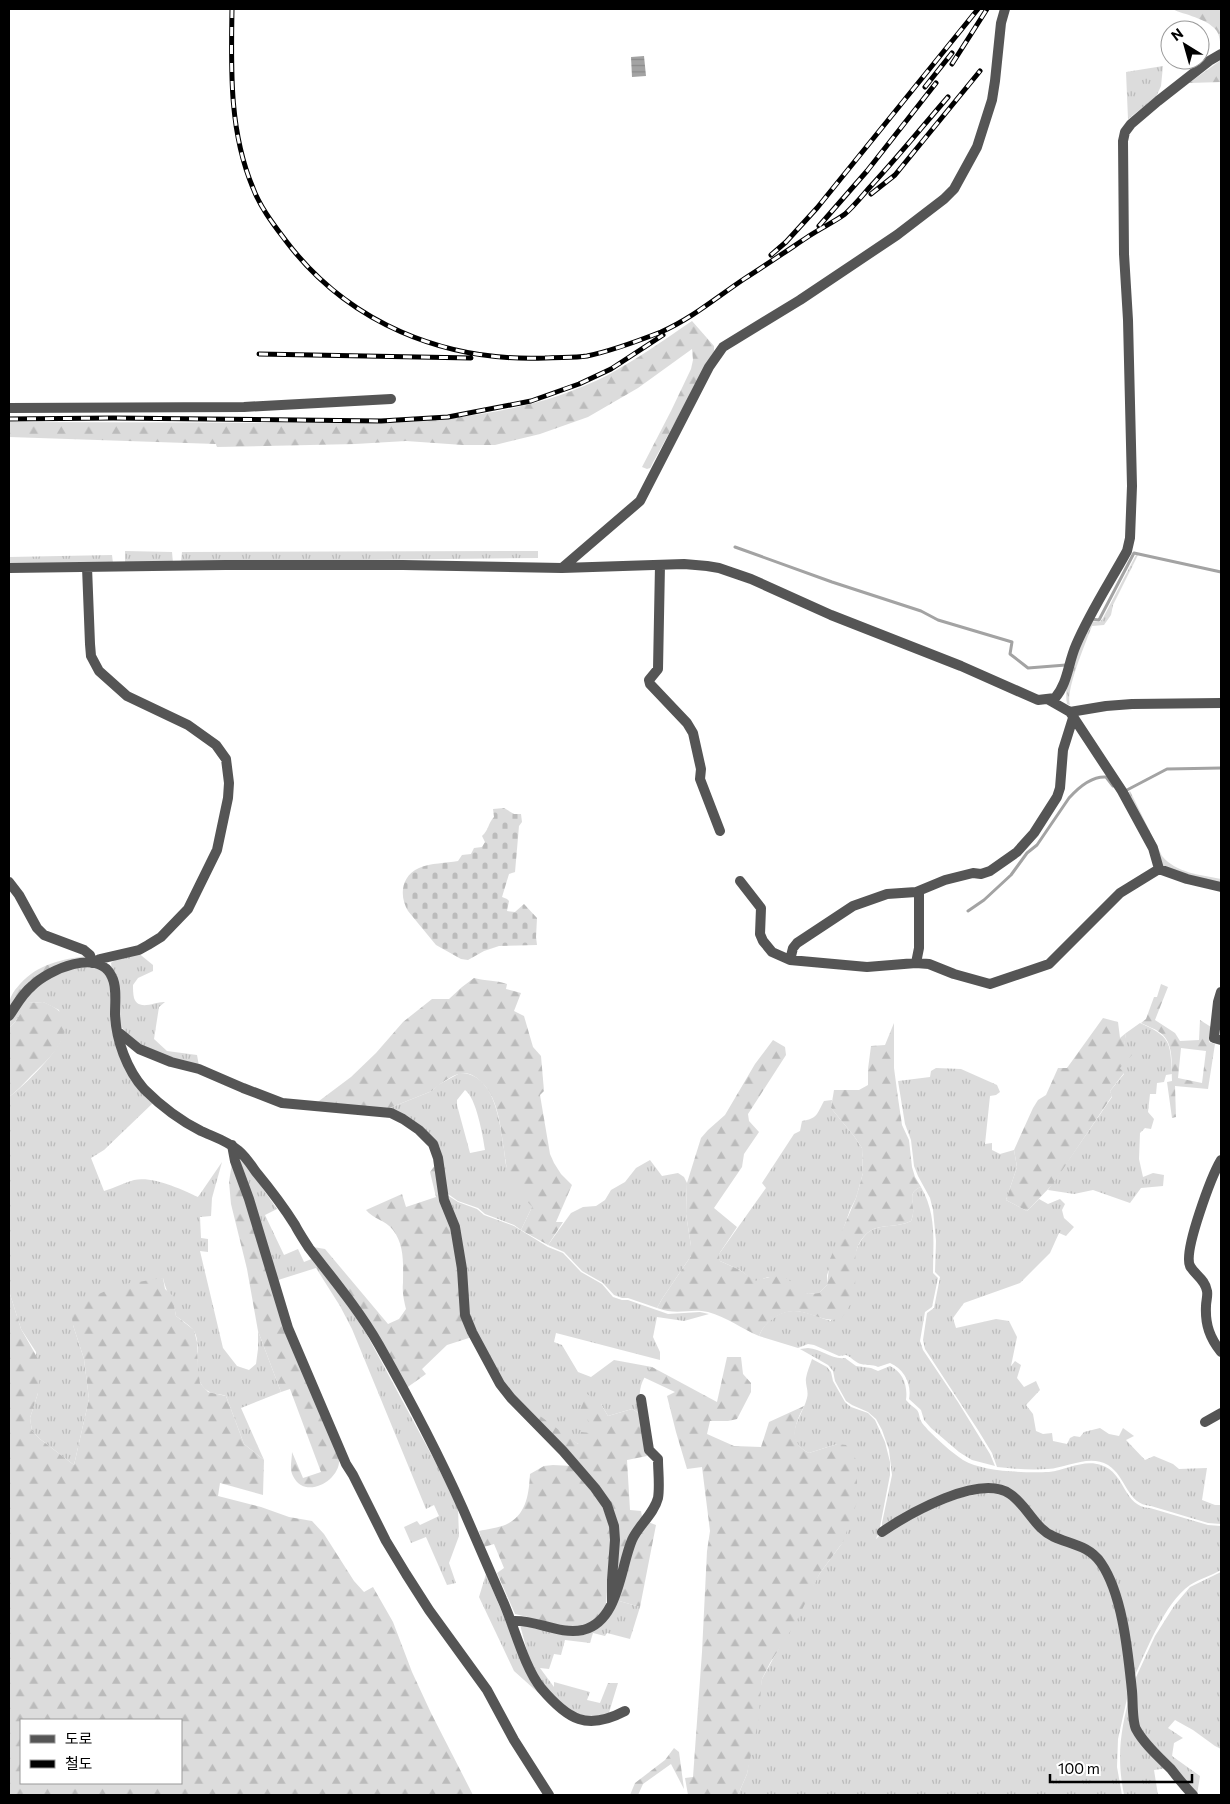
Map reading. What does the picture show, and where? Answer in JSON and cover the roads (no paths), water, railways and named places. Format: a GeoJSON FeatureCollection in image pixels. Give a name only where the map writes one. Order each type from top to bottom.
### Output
{"type":"FeatureCollection","features":[{"type":"Feature","properties":{"kind":"street"},"geometry":{"type":"LineString","coordinates":[[562,568],[640,501],[709,367],[723,348],[800,300],[897,235],[944,200],[954,189],[977,147],[992,100],[996,81],[1001,23],[1005,9]]}},
{"type":"Feature","properties":{"kind":"street"},"geometry":{"type":"LineString","coordinates":[[9,568],[403,565],[562,568],[684,564],[707,566],[751,579],[831,615],[960,666],[1026,696],[1038,700],[1055,698],[1066,680],[1076,644],[1127,551],[1130,538],[1132,486],[1128,320],[1124,254],[1123,141],[1125,132],[1131,124],[1158,101],[1209,61],[1221,54]]}},
{"type":"Feature","properties":{"kind":"street"},"geometry":{"type":"LineString","coordinates":[[9,408],[244,407],[391,399]]}},
{"type":"Feature","properties":{"kind":"street"},"geometry":{"type":"LineString","coordinates":[[660,566],[658,669],[649,680],[650,684],[688,722],[693,732],[701,769],[700,778],[720,831]]}},
{"type":"Feature","properties":{"kind":"street"},"geometry":{"type":"LineString","coordinates":[[87,567],[91,656],[98,671],[127,696],[188,725],[216,745],[226,759],[229,783],[228,798],[216,850],[188,909],[161,937],[148,945],[139,950],[100,959],[92,963]]}},
{"type":"Feature","properties":{"kind":"street"},"geometry":{"type":"LineString","coordinates":[[1049,700],[1072,715],[1122,791],[1153,848],[1159,868]]}},
{"type":"Feature","properties":{"kind":"street"},"geometry":{"type":"LineString","coordinates":[[1072,715],[1106,706],[1221,703]]}},
{"type":"Feature","properties":{"kind":"street"},"geometry":{"type":"LineString","coordinates":[[790,960],[793,948],[797,943],[854,906],[887,894],[919,892],[945,880],[973,873],[981,874],[990,870],[1026,844],[1057,797],[1060,788],[1063,750],[1072,715]]}},
{"type":"Feature","properties":{"kind":"street"},"geometry":{"type":"LineString","coordinates":[[1159,868],[1187,879],[1221,887]]}},
{"type":"Feature","properties":{"kind":"street"},"geometry":{"type":"LineString","coordinates":[[740,881],[761,908],[760,934],[762,941],[772,952],[790,960],[867,967],[916,963],[929,964],[954,974],[990,984],[1049,964],[1120,894],[1159,868]]}},
{"type":"Feature","properties":{"kind":"street"},"geometry":{"type":"LineString","coordinates":[[9,882],[20,895],[37,928],[44,935],[84,950],[90,955],[92,963]]}},
{"type":"Feature","properties":{"kind":"street"},"geometry":{"type":"LineString","coordinates":[[916,963],[919,948],[919,892]]}},
{"type":"Feature","properties":{"kind":"street"},"geometry":{"type":"LineString","coordinates":[[9,1016],[30,987],[45,975],[70,964],[92,963],[105,967],[113,978],[117,1031],[130,1069],[145,1089],[176,1115],[198,1130],[232,1145],[242,1154],[355,1307],[378,1342],[448,1479],[512,1621],[537,1682],[564,1710],[578,1719],[592,1722],[604,1721],[625,1711]]}},
{"type":"Feature","properties":{"kind":"street"},"geometry":{"type":"LineString","coordinates":[[1221,992],[1214,1038],[1221,1040]]}},
{"type":"Feature","properties":{"kind":"street"},"geometry":{"type":"LineString","coordinates":[[117,1031],[139,1049],[172,1062],[199,1069],[276,1100],[300,1105],[391,1113],[428,1137],[434,1144],[444,1200],[455,1227],[462,1269],[465,1315],[472,1332],[500,1384],[511,1398],[564,1451],[598,1492],[607,1506],[614,1526],[615,1540],[612,1603]]}},
{"type":"Feature","properties":{"kind":"street"},"geometry":{"type":"LineString","coordinates":[[232,1145],[235,1161],[249,1198],[288,1328],[346,1464],[386,1541],[429,1610],[486,1690],[514,1740],[549,1795]]}},
{"type":"Feature","properties":{"kind":"street"},"geometry":{"type":"LineString","coordinates":[[1221,1160],[1202,1206],[1189,1255],[1190,1265],[1205,1284],[1208,1293],[1206,1322],[1211,1338],[1221,1352]]}},
{"type":"Feature","properties":{"kind":"street"},"geometry":{"type":"LineString","coordinates":[[512,1621],[522,1620],[552,1629],[584,1630],[599,1623],[608,1612],[632,1539],[658,1498],[658,1459],[649,1450],[641,1399]]}},
{"type":"Feature","properties":{"kind":"street"},"geometry":{"type":"LineString","coordinates":[[1205,1422],[1221,1413]]}},
{"type":"Feature","properties":{"kind":"street"},"geometry":{"type":"LineString","coordinates":[[882,1532],[902,1518],[923,1508],[967,1491],[990,1487],[1009,1493],[1025,1508],[1042,1529],[1052,1535],[1086,1548],[1094,1554],[1107,1572],[1117,1600],[1125,1635],[1136,1729],[1193,1795]]}},
{"type":"Feature","properties":{"kind":"waterway"},"geometry":{"type":"LineString","coordinates":[[735,547],[832,582],[921,611],[938,620],[1012,642],[1010,654],[1028,668],[1066,665]]}},
{"type":"Feature","properties":{"kind":"waterway"},"geometry":{"type":"LineString","coordinates":[[1091,619],[1099,620],[1134,553],[1221,572]]}},
{"type":"Feature","properties":{"kind":"waterway"},"geometry":{"type":"LineString","coordinates":[[1127,790],[1167,769],[1221,768]]}},
{"type":"Feature","properties":{"kind":"waterway"},"geometry":{"type":"LineString","coordinates":[[968,911],[984,900],[1011,875],[1027,853],[1037,845],[1069,798],[1081,787],[1100,777],[1106,777],[1113,786]]}},
{"type":"Feature","properties":{"kind":"railway"},"geometry":{"type":"LineString","coordinates":[[232,9],[233,100],[239,144],[256,195],[268,216],[311,270],[338,294],[369,315],[401,332],[435,344],[471,353],[507,357],[545,358],[587,356],[615,349],[672,327],[845,214],[948,97]]}},
{"type":"Feature","properties":{"kind":"railway"},"geometry":{"type":"LineString","coordinates":[[771,255],[786,242],[817,208],[978,9]]}},
{"type":"Feature","properties":{"kind":"railway"},"geometry":{"type":"LineString","coordinates":[[952,64],[987,9]]}},
{"type":"Feature","properties":{"kind":"railway"},"geometry":{"type":"LineString","coordinates":[[925,87],[952,53]]}},
{"type":"Feature","properties":{"kind":"railway"},"geometry":{"type":"LineString","coordinates":[[871,194],[895,175],[980,71]]}},
{"type":"Feature","properties":{"kind":"railway"},"geometry":{"type":"LineString","coordinates":[[819,226],[867,171],[936,83]]}},
{"type":"Feature","properties":{"kind":"railway"},"geometry":{"type":"LineString","coordinates":[[9,419],[113,418],[381,421],[448,417],[531,401],[579,384],[611,369],[663,335]]}},
{"type":"Feature","properties":{"kind":"railway"},"geometry":{"type":"LineString","coordinates":[[259,354],[471,358]]}}]}
